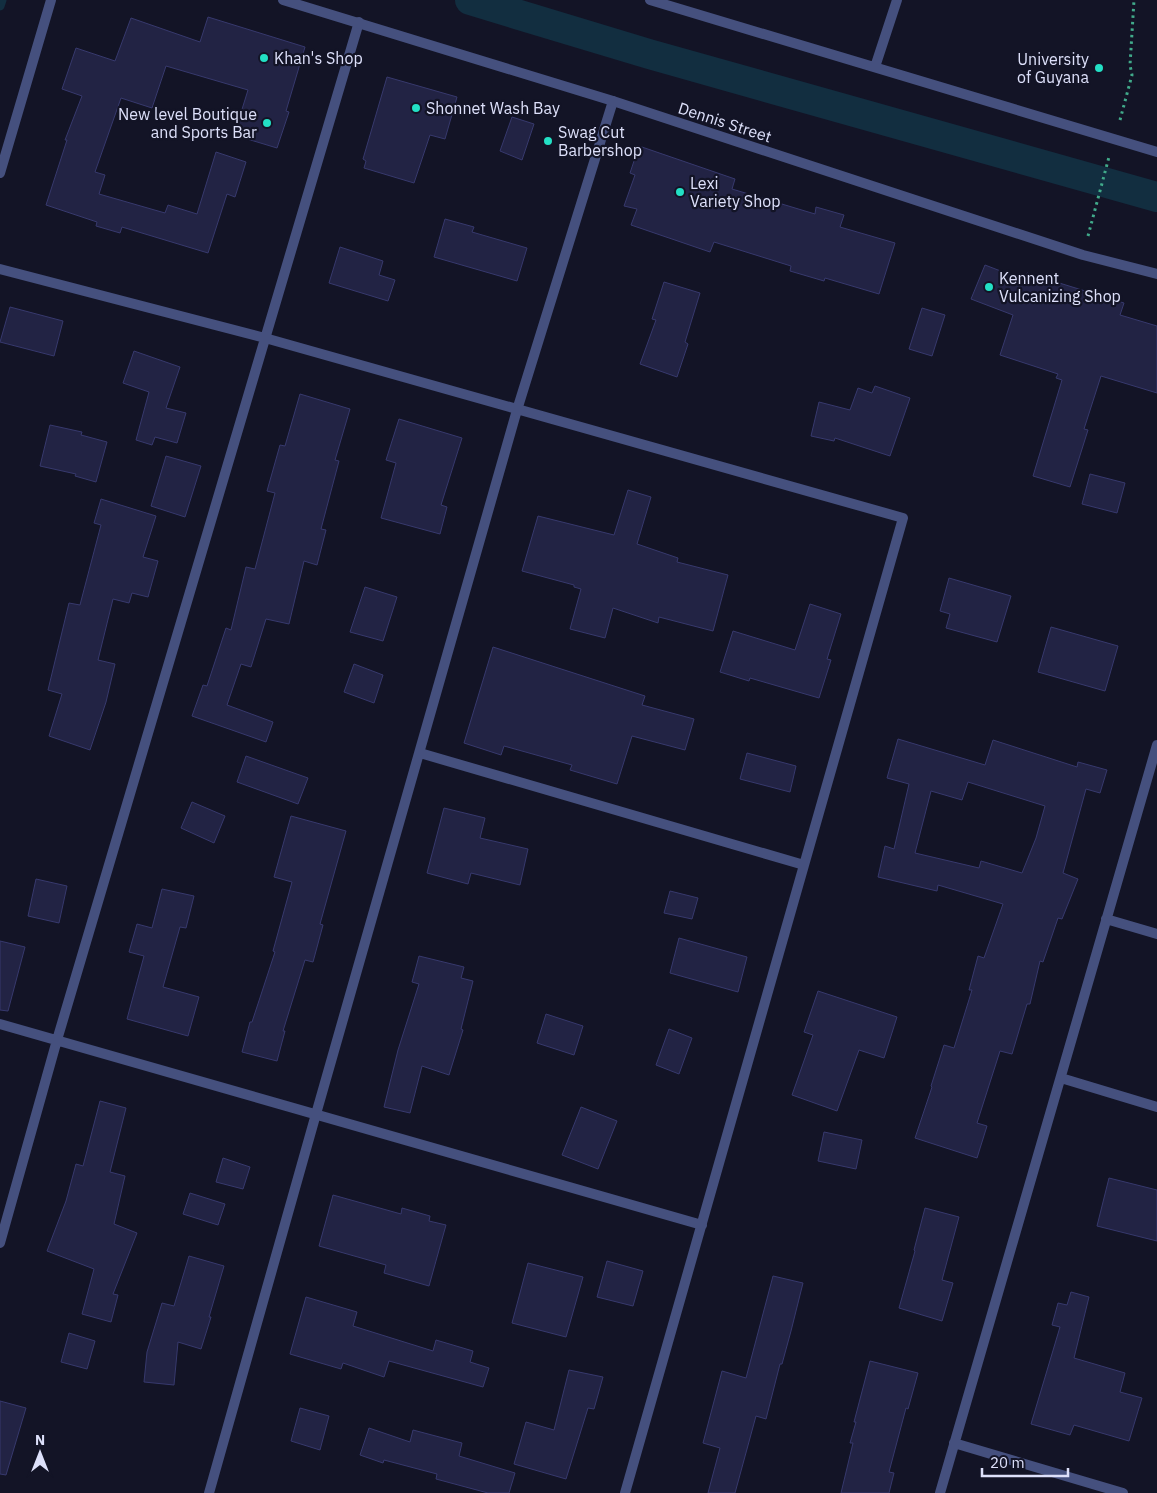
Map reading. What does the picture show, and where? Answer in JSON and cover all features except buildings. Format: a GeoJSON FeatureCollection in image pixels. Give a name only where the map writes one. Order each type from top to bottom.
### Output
{"type":"FeatureCollection","features":[{"type":"Feature","properties":{"kind":"street"},"geometry":{"type":"LineString","coordinates":[[0,173],[51,0]]}},
{"type":"Feature","properties":{"kind":"street","name":"Dennis Street"},"geometry":{"type":"LineString","coordinates":[[283,0],[613,101],[1083,255],[1157,274]]}},
{"type":"Feature","properties":{"kind":"street"},"geometry":{"type":"LineString","coordinates":[[650,0],[1157,152]]}},
{"type":"Feature","properties":{"kind":"street"},"geometry":{"type":"LineString","coordinates":[[875,67],[897,0]]}},
{"type":"Feature","properties":{"kind":"street"},"geometry":{"type":"LineString","coordinates":[[0,1243],[57,1040],[359,22]]}},
{"type":"Feature","properties":{"kind":"street"},"geometry":{"type":"LineString","coordinates":[[210,1493],[517,410],[613,101]]}},
{"type":"Feature","properties":{"kind":"street"},"geometry":{"type":"LineString","coordinates":[[0,269],[265,338],[903,518],[625,1493]]}},
{"type":"Feature","properties":{"kind":"street"},"geometry":{"type":"LineString","coordinates":[[940,1493],[1157,745]]}},
{"type":"Feature","properties":{"kind":"street"},"geometry":{"type":"LineString","coordinates":[[420,753],[804,865]]}},
{"type":"Feature","properties":{"kind":"street"},"geometry":{"type":"LineString","coordinates":[[1106,919],[1157,934]]}},
{"type":"Feature","properties":{"kind":"street"},"geometry":{"type":"LineString","coordinates":[[0,1024],[702,1225]]}},
{"type":"Feature","properties":{"kind":"street"},"geometry":{"type":"LineString","coordinates":[[1060,1078],[1157,1107]]}},
{"type":"Feature","properties":{"kind":"street"},"geometry":{"type":"LineString","coordinates":[[954,1443],[1123,1493]]}},
{"type":"Feature","properties":{"kind":"path"},"geometry":{"type":"LineString","coordinates":[[1120,120],[1132,75],[1130,65],[1134,0]]}},
{"type":"Feature","properties":{"kind":"path"},"geometry":{"type":"LineString","coordinates":[[1089,230],[1109,157]]}},
{"type":"Feature","properties":{"kind":"waterway"},"geometry":{"type":"LineString","coordinates":[[0,6],[2,0]]}},
{"type":"Feature","properties":{"kind":"waterway"},"geometry":{"type":"LineString","coordinates":[[470,0],[649,54],[1157,197]]}},
{"type":"Feature","properties":{"kind":"place","name":"Khan's Shop"},"geometry":{"type":"Point","coordinates":[264,58]}},
{"type":"Feature","properties":{"kind":"place","name":"University of Guyana"},"geometry":{"type":"Point","coordinates":[1099,68]}},
{"type":"Feature","properties":{"kind":"place","name":"Shonnet Wash Bay"},"geometry":{"type":"Point","coordinates":[416,108]}},
{"type":"Feature","properties":{"kind":"place","name":"New level Boutique and Sports Bar"},"geometry":{"type":"Point","coordinates":[267,123]}},
{"type":"Feature","properties":{"kind":"place","name":"Swag Cut Barbershop"},"geometry":{"type":"Point","coordinates":[548,141]}},
{"type":"Feature","properties":{"kind":"place","name":"Lexi Variety Shop"},"geometry":{"type":"Point","coordinates":[680,192]}},
{"type":"Feature","properties":{"kind":"place","name":"Kennent Vulcanizing Shop"},"geometry":{"type":"Point","coordinates":[989,287]}}]}
